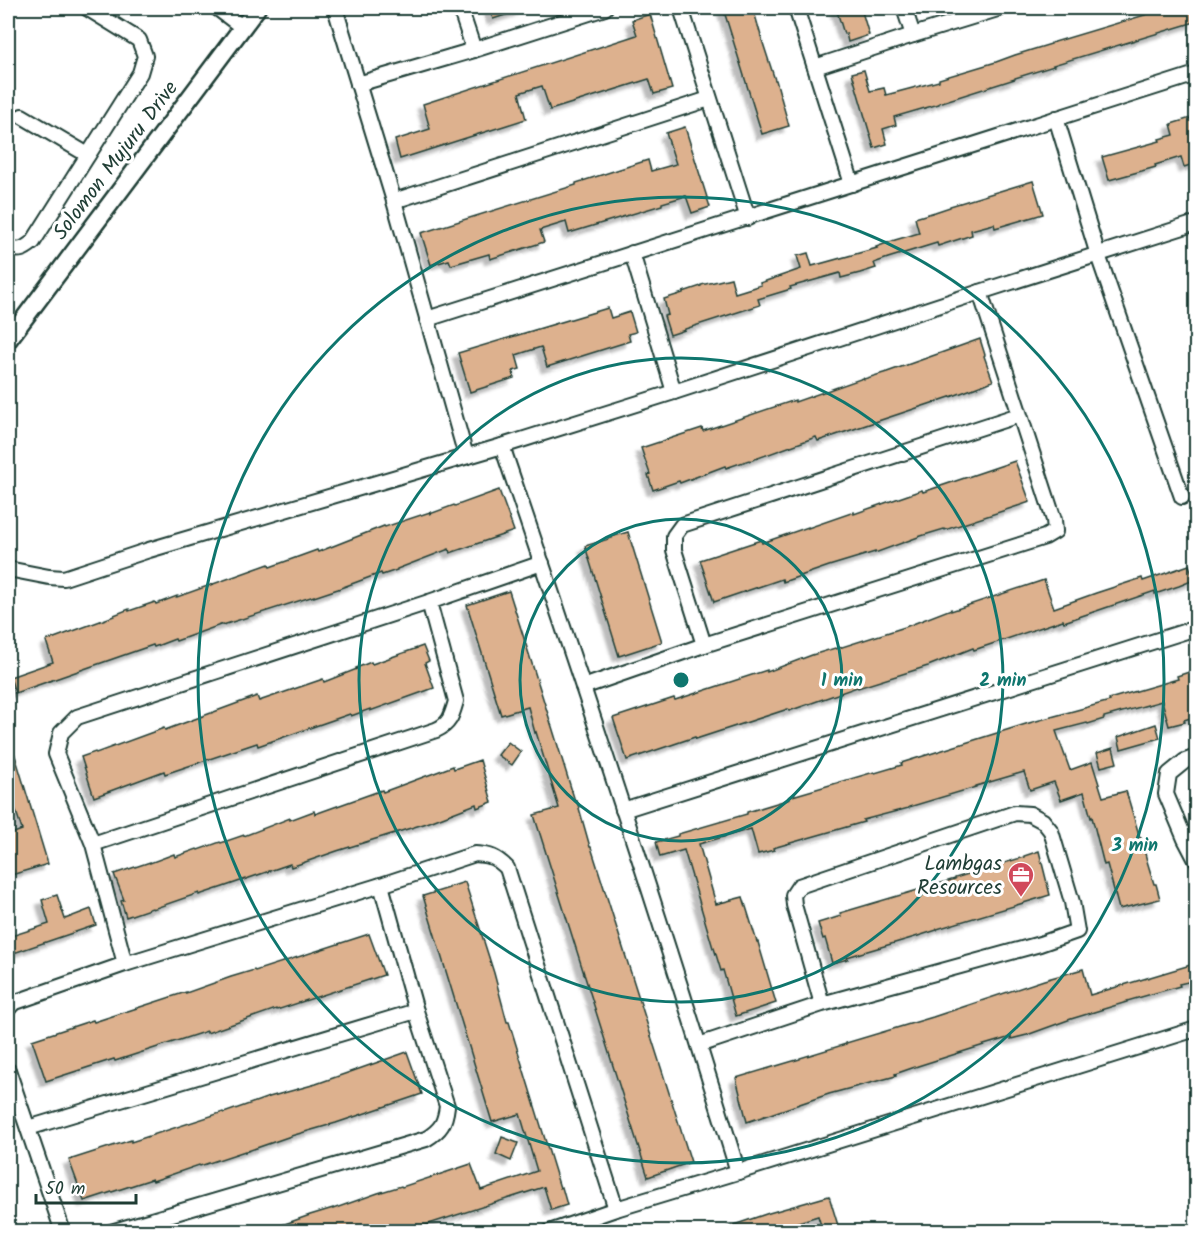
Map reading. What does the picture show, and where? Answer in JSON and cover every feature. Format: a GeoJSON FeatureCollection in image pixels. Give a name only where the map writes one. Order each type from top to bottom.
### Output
{"type":"FeatureCollection","features":[{"type":"Feature","properties":{"kind":"street"},"geometry":{"type":"LineString","coordinates":[[8,248],[23,249],[33,242],[140,73],[145,56],[139,40],[87,8]]}},
{"type":"Feature","properties":{"kind":"street"},"geometry":{"type":"LineString","coordinates":[[217,8],[242,27]]}},
{"type":"Feature","properties":{"kind":"street","name":"Solomon Mujuru Drive"},"geometry":{"type":"LineString","coordinates":[[8,340],[257,8]]}},
{"type":"Feature","properties":{"kind":"street"},"geometry":{"type":"LineString","coordinates":[[335,8],[394,201],[466,456]]}},
{"type":"Feature","properties":{"kind":"street"},"geometry":{"type":"LineString","coordinates":[[460,8],[474,50]]}},
{"type":"Feature","properties":{"kind":"street"},"geometry":{"type":"LineString","coordinates":[[358,84],[474,50],[571,13],[605,8]]}},
{"type":"Feature","properties":{"kind":"street"},"geometry":{"type":"LineString","coordinates":[[681,8],[748,218]]}},
{"type":"Feature","properties":{"kind":"street"},"geometry":{"type":"LineString","coordinates":[[796,8],[852,184]]}},
{"type":"Feature","properties":{"kind":"street"},"geometry":{"type":"LineString","coordinates":[[904,8],[913,34]]}},
{"type":"Feature","properties":{"kind":"street"},"geometry":{"type":"LineString","coordinates":[[815,67],[913,34],[1001,8]]}},
{"type":"Feature","properties":{"kind":"street"},"geometry":{"type":"LineString","coordinates":[[427,319],[1197,74]]}},
{"type":"Feature","properties":{"kind":"street"},"geometry":{"type":"LineString","coordinates":[[394,201],[709,99]]}},
{"type":"Feature","properties":{"kind":"street"},"geometry":{"type":"LineString","coordinates":[[22,116],[88,155]]}},
{"type":"Feature","properties":{"kind":"street"},"geometry":{"type":"LineString","coordinates":[[1056,118],[1098,255],[1182,497]]}},
{"type":"Feature","properties":{"kind":"street"},"geometry":{"type":"LineString","coordinates":[[8,568],[64,578],[160,546],[502,446],[1197,223]]}},
{"type":"Feature","properties":{"kind":"street"},"geometry":{"type":"LineString","coordinates":[[632,253],[674,392]]}},
{"type":"Feature","properties":{"kind":"street"},"geometry":{"type":"LineString","coordinates":[[584,687],[704,645],[1045,537],[1055,531],[1054,520],[980,292]]}},
{"type":"Feature","properties":{"kind":"street"},"geometry":{"type":"LineString","coordinates":[[704,645],[674,550],[674,536],[682,525],[1019,415]]}},
{"type":"Feature","properties":{"kind":"street"},"geometry":{"type":"LineString","coordinates":[[502,446],[584,687],[738,1172]]}},
{"type":"Feature","properties":{"kind":"street"},"geometry":{"type":"LineString","coordinates":[[125,964],[93,844],[56,754],[61,733],[77,717],[542,563]]}},
{"type":"Feature","properties":{"kind":"street"},"geometry":{"type":"LineString","coordinates":[[93,844],[445,726],[453,714],[456,701],[429,602]]}},
{"type":"Feature","properties":{"kind":"street"},"geometry":{"type":"LineString","coordinates":[[623,810],[1197,628]]}},
{"type":"Feature","properties":{"kind":"street"},"geometry":{"type":"LineString","coordinates":[[1197,757],[1185,761],[1169,774],[1166,794],[1185,839],[1197,860]]}},
{"type":"Feature","properties":{"kind":"street"},"geometry":{"type":"LineString","coordinates":[[699,1045],[822,1004],[1040,944],[1077,931],[1072,902],[1051,831],[1043,821],[1030,814],[1015,813],[799,886],[793,895],[794,905],[822,1004]]}},
{"type":"Feature","properties":{"kind":"street"},"geometry":{"type":"LineString","coordinates":[[8,1009],[13,1003],[125,964],[475,854],[487,855],[499,860],[507,868],[616,1209]]}},
{"type":"Feature","properties":{"kind":"street"},"geometry":{"type":"LineString","coordinates":[[111,1232],[426,1139],[438,1132],[446,1118],[447,1106],[416,1011],[381,885]]}},
{"type":"Feature","properties":{"kind":"street"},"geometry":{"type":"LineString","coordinates":[[28,1128],[416,1011]]}},
{"type":"Feature","properties":{"kind":"street"},"geometry":{"type":"LineString","coordinates":[[549,1232],[616,1209],[1197,1029]]}},
{"type":"Feature","properties":{"kind":"street"},"geometry":{"type":"LineString","coordinates":[[8,1070],[63,1232]]}},
{"type":"Feature","properties":{"kind":"building"},"geometry":{"type":"Polygon","coordinates":[[[489,8],[521,8],[521,10],[493,19],[489,8]]]}},
{"type":"Feature","properties":{"kind":"building"},"geometry":{"type":"Polygon","coordinates":[[[723,8],[753,8],[789,126],[762,134],[723,8]]]}},
{"type":"Feature","properties":{"kind":"building"},"geometry":{"type":"Polygon","coordinates":[[[836,8],[861,8],[869,35],[848,42],[836,8]]]}},
{"type":"Feature","properties":{"kind":"building"},"geometry":{"type":"Polygon","coordinates":[[[1168,8],[1191,8],[1195,22],[894,117],[896,125],[883,129],[887,144],[874,148],[852,73],[864,70],[870,91],[884,88],[886,95],[939,81],[939,79],[1051,43],[1168,8]]]}},
{"type":"Feature","properties":{"kind":"building"},"geometry":{"type":"Polygon","coordinates":[[[650,14],[672,89],[654,94],[649,79],[550,110],[542,86],[519,93],[526,119],[400,159],[395,140],[430,129],[423,104],[637,35],[632,20],[650,14]]]}},
{"type":"Feature","properties":{"kind":"building"},"geometry":{"type":"Polygon","coordinates":[[[1197,116],[1197,136],[1192,138],[1197,153],[1197,163],[1184,167],[1181,157],[1155,165],[1156,167],[1109,180],[1102,157],[1174,135],[1171,124],[1197,116]]]}},
{"type":"Feature","properties":{"kind":"building"},"geometry":{"type":"Polygon","coordinates":[[[685,127],[710,207],[692,213],[686,196],[569,233],[566,222],[540,230],[544,242],[490,259],[489,254],[451,265],[449,260],[431,265],[421,233],[648,160],[651,171],[676,164],[666,133],[685,127]]]}},
{"type":"Feature","properties":{"kind":"building"},"geometry":{"type":"Polygon","coordinates":[[[1033,181],[1043,214],[995,228],[994,224],[971,230],[972,235],[888,258],[874,263],[876,268],[860,273],[841,278],[840,273],[790,287],[791,289],[758,299],[760,305],[670,335],[664,316],[668,315],[664,299],[701,285],[731,278],[735,293],[761,285],[760,283],[801,269],[797,256],[808,253],[812,266],[877,248],[919,233],[915,218],[1033,181]]]}},
{"type":"Feature","properties":{"kind":"building"},"geometry":{"type":"Polygon","coordinates":[[[608,308],[611,318],[630,312],[636,332],[628,334],[630,341],[547,367],[541,347],[516,355],[520,369],[513,371],[514,378],[470,392],[458,353],[608,308]]]}},
{"type":"Feature","properties":{"kind":"building"},"geometry":{"type":"Polygon","coordinates":[[[980,339],[993,381],[818,441],[816,437],[750,461],[726,468],[725,466],[680,483],[679,481],[653,490],[641,448],[702,428],[703,431],[795,400],[795,402],[980,339]]]}},
{"type":"Feature","properties":{"kind":"building"},"geometry":{"type":"Polygon","coordinates":[[[1015,461],[1030,502],[875,553],[783,582],[782,579],[714,602],[700,560],[761,540],[762,543],[1015,461]]]}},
{"type":"Feature","properties":{"kind":"building"},"geometry":{"type":"Polygon","coordinates":[[[499,490],[514,531],[450,553],[449,549],[397,570],[382,575],[381,573],[176,641],[175,639],[154,647],[153,645],[15,693],[10,677],[53,662],[46,641],[129,609],[129,611],[155,602],[156,604],[269,564],[270,567],[317,550],[318,552],[384,526],[430,512],[430,514],[499,490]]]}},
{"type":"Feature","properties":{"kind":"building"},"geometry":{"type":"Polygon","coordinates":[[[628,532],[662,642],[619,656],[585,546],[628,532]]]}},
{"type":"Feature","properties":{"kind":"building"},"geometry":{"type":"Polygon","coordinates":[[[1189,565],[1194,580],[1179,586],[1155,594],[1155,591],[974,650],[973,648],[928,666],[857,687],[789,711],[788,709],[696,739],[695,737],[627,760],[613,718],[767,670],[767,672],[812,655],[905,627],[951,609],[951,611],[1044,580],[1054,608],[1142,578],[1143,581],[1189,565]]]}},
{"type":"Feature","properties":{"kind":"building"},"geometry":{"type":"Polygon","coordinates":[[[509,591],[691,1162],[648,1177],[534,815],[559,808],[536,732],[528,707],[501,715],[467,605],[509,591]]]}},
{"type":"Feature","properties":{"kind":"building"},"geometry":{"type":"Polygon","coordinates":[[[423,646],[429,661],[425,663],[434,688],[370,711],[370,709],[351,716],[350,714],[258,746],[257,743],[165,774],[164,771],[94,797],[81,757],[164,728],[165,730],[257,696],[259,701],[323,679],[324,682],[371,662],[372,664],[423,646]]]}},
{"type":"Feature","properties":{"kind":"building"},"geometry":{"type":"Polygon","coordinates":[[[1192,671],[1197,687],[1197,716],[1184,720],[1185,722],[1169,726],[1162,701],[1104,717],[1104,719],[1088,724],[1056,731],[1070,770],[1092,762],[1103,797],[1126,791],[1160,899],[1119,909],[1084,792],[1061,800],[1054,782],[1030,790],[1024,772],[758,854],[751,829],[699,844],[716,904],[743,897],[776,1003],[736,1016],[684,850],[660,857],[656,842],[747,814],[747,812],[790,799],[789,797],[902,765],[901,763],[1029,723],[1110,701],[1109,699],[1178,679],[1177,676],[1192,671]]]}},
{"type":"Feature","properties":{"kind":"building"},"geometry":{"type":"Polygon","coordinates":[[[1156,724],[1160,738],[1121,749],[1118,737],[1156,724]]]}},
{"type":"Feature","properties":{"kind":"building"},"geometry":{"type":"Polygon","coordinates":[[[10,739],[48,864],[8,876],[8,835],[22,830],[8,786],[8,740],[10,739]]]}},
{"type":"Feature","properties":{"kind":"building"},"geometry":{"type":"Polygon","coordinates":[[[508,742],[521,752],[512,765],[498,755],[508,742]]]}},
{"type":"Feature","properties":{"kind":"building"},"geometry":{"type":"Polygon","coordinates":[[[1113,748],[1117,763],[1101,767],[1097,753],[1113,748]]]}},
{"type":"Feature","properties":{"kind":"building"},"geometry":{"type":"Polygon","coordinates":[[[480,760],[492,802],[477,808],[476,804],[427,823],[291,867],[290,864],[126,917],[121,901],[124,900],[114,874],[174,854],[175,857],[244,836],[290,818],[290,820],[314,811],[315,814],[453,766],[454,769],[480,760]]]}},
{"type":"Feature","properties":{"kind":"building"},"geometry":{"type":"Polygon","coordinates":[[[1039,851],[1050,895],[832,963],[818,923],[841,916],[840,913],[1039,851]]]}},
{"type":"Feature","properties":{"kind":"building"},"geometry":{"type":"Polygon","coordinates":[[[465,882],[507,1022],[509,1022],[567,1205],[551,1210],[544,1187],[404,1232],[269,1232],[268,1230],[310,1215],[471,1164],[481,1190],[537,1171],[520,1114],[492,1122],[423,896],[465,882]]]}},
{"type":"Feature","properties":{"kind":"building"},"geometry":{"type":"Polygon","coordinates":[[[57,895],[65,919],[91,909],[96,925],[8,955],[8,937],[49,924],[42,900],[57,895]]]}},
{"type":"Feature","properties":{"kind":"building"},"geometry":{"type":"Polygon","coordinates":[[[369,934],[384,975],[207,1033],[207,1031],[46,1081],[32,1040],[369,934]]]}},
{"type":"Feature","properties":{"kind":"building"},"geometry":{"type":"Polygon","coordinates":[[[1197,963],[1197,980],[1027,1035],[984,1045],[895,1074],[896,1076],[829,1094],[747,1122],[736,1078],[1083,969],[1090,995],[1197,963]]]}},
{"type":"Feature","properties":{"kind":"building"},"geometry":{"type":"Polygon","coordinates":[[[407,1052],[422,1094],[245,1152],[84,1201],[69,1160],[316,1084],[407,1052]]]}},
{"type":"Feature","properties":{"kind":"building"},"geometry":{"type":"Polygon","coordinates":[[[502,1137],[518,1143],[511,1161],[496,1154],[502,1137]]]}},
{"type":"Feature","properties":{"kind":"building"},"geometry":{"type":"Polygon","coordinates":[[[829,1196],[840,1232],[823,1232],[818,1216],[766,1232],[723,1232],[722,1229],[769,1213],[829,1196]]]}},
{"type":"Feature","properties":{"kind":"place","name":"Lambgas Resources"},"geometry":{"type":"Point","coordinates":[1021,898]}}]}
